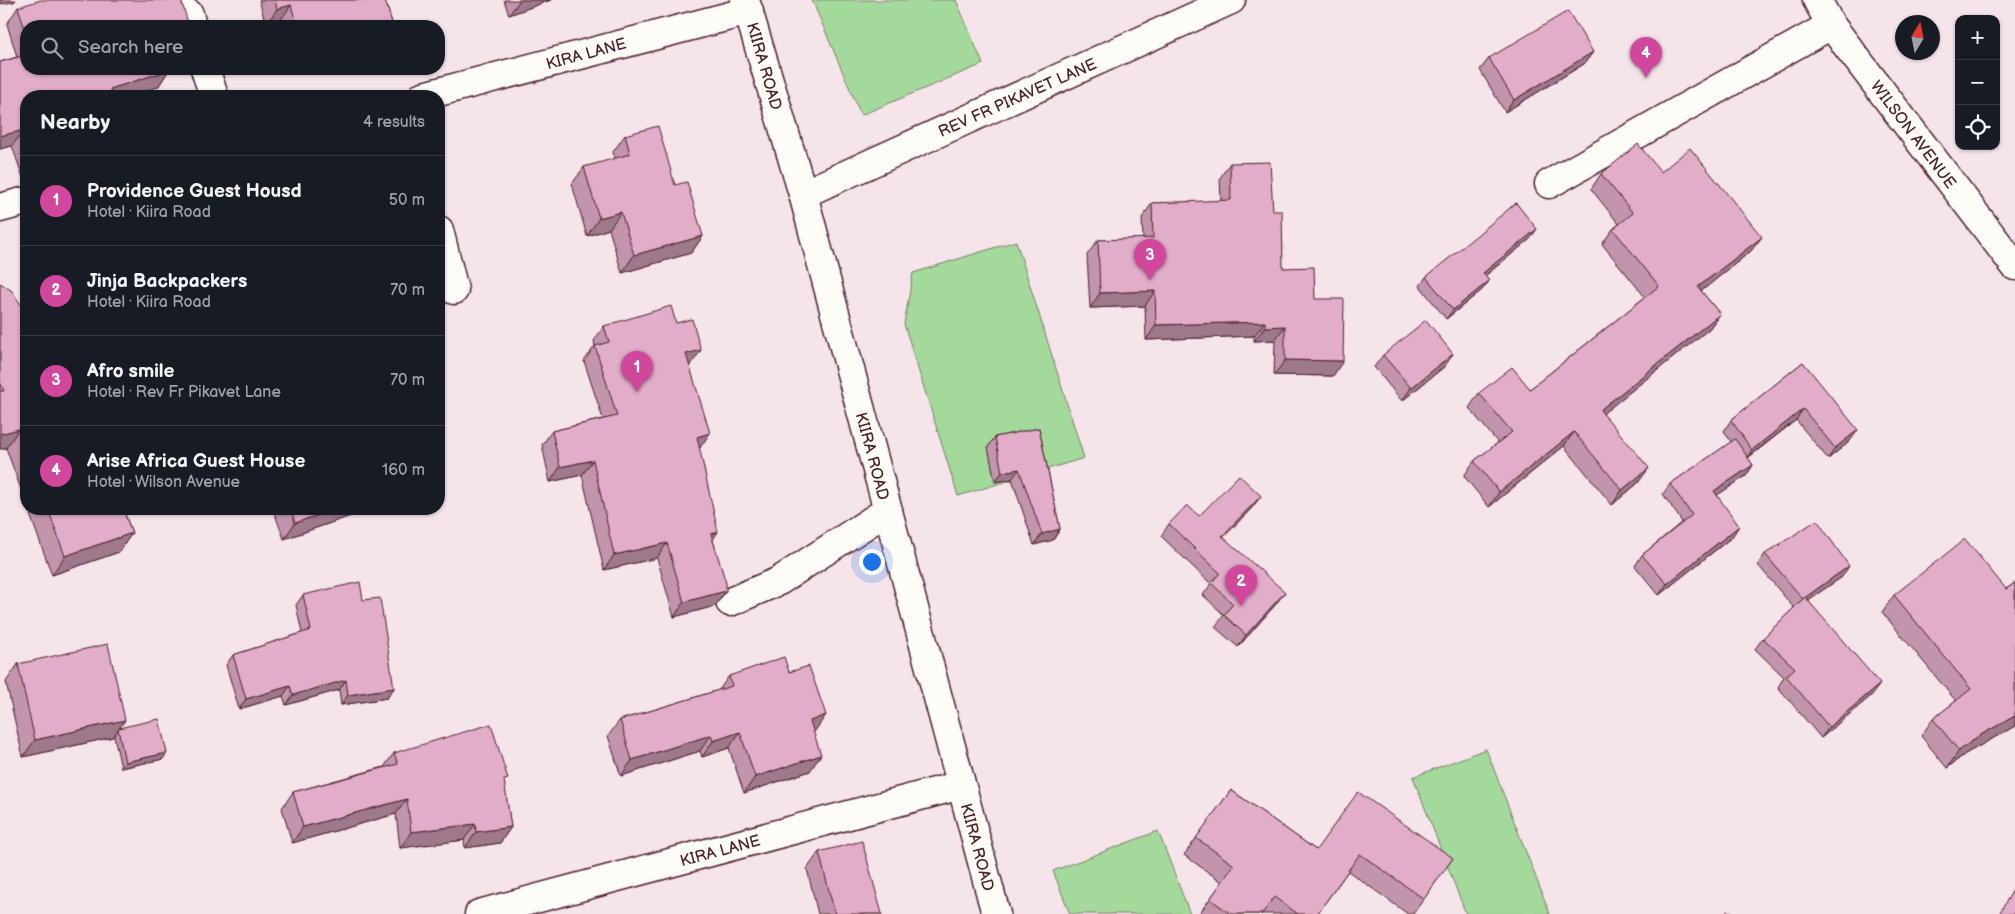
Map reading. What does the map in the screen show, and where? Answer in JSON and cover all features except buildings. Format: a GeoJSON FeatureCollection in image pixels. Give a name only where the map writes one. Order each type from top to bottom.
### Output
{"type":"FeatureCollection","features":[{"type":"Feature","properties":{"kind":"street","name":"REV FR PIKAVET LANE"},"geometry":{"type":"LineString","coordinates":[[802,194],[1231,0]]}},
{"type":"Feature","properties":{"kind":"street","name":"WILSON AVENUE"},"geometry":{"type":"LineString","coordinates":[[1817,0],[1831,25],[2015,266]]}},
{"type":"Feature","properties":{"kind":"street","name":"KIIRA ROAD"},"geometry":{"type":"LineString","coordinates":[[747,5],[802,194],[996,914]]}},
{"type":"Feature","properties":{"kind":"street","name":"KIRA LANE"},"geometry":{"type":"LineString","coordinates":[[444,90],[747,5]]}},
{"type":"Feature","properties":{"kind":"street"},"geometry":{"type":"LineString","coordinates":[[1549,184],[1831,25]]}},
{"type":"Feature","properties":{"kind":"street"},"geometry":{"type":"LineString","coordinates":[[207,75],[212,90]]}},
{"type":"Feature","properties":{"kind":"street"},"geometry":{"type":"LineString","coordinates":[[0,208],[20,203]]}},
{"type":"Feature","properties":{"kind":"street"},"geometry":{"type":"LineString","coordinates":[[445,254],[454,290]]}},
{"type":"Feature","properties":{"kind":"street"},"geometry":{"type":"LineString","coordinates":[[730,602],[779,581],[888,510]]}},
{"type":"Feature","properties":{"kind":"street","name":"KIRA LANE"},"geometry":{"type":"LineString","coordinates":[[479,914],[961,785]]}},
{"type":"Feature","properties":{"kind":"green space"},"geometry":{"type":"Polygon","coordinates":[[[812,0],[956,0],[983,64],[861,115],[812,0]]]}},
{"type":"Feature","properties":{"kind":"green space"},"geometry":{"type":"Polygon","coordinates":[[[1016,241],[1084,458],[958,496],[904,324],[913,273],[1016,241]]]}},
{"type":"Feature","properties":{"kind":"green space"},"geometry":{"type":"Polygon","coordinates":[[[1486,749],[1550,914],[1466,914],[1413,777],[1486,749]]]}},
{"type":"Feature","properties":{"kind":"green space"},"geometry":{"type":"Polygon","coordinates":[[[1158,831],[1190,914],[1070,914],[1053,871],[1158,831]]]}},
{"type":"Feature","properties":{"kind":"place","name":"Arise Africa Guest House"},"geometry":{"type":"Point","coordinates":[1646,78]}},
{"type":"Feature","properties":{"kind":"place","name":"Afro smile"},"geometry":{"type":"Point","coordinates":[1150,280]}},
{"type":"Feature","properties":{"kind":"place","name":"Providence Guest Housd"},"geometry":{"type":"Point","coordinates":[637,392]}},
{"type":"Feature","properties":{"kind":"place","name":"Jinja Backpackers"},"geometry":{"type":"Point","coordinates":[1241,606]}}]}
